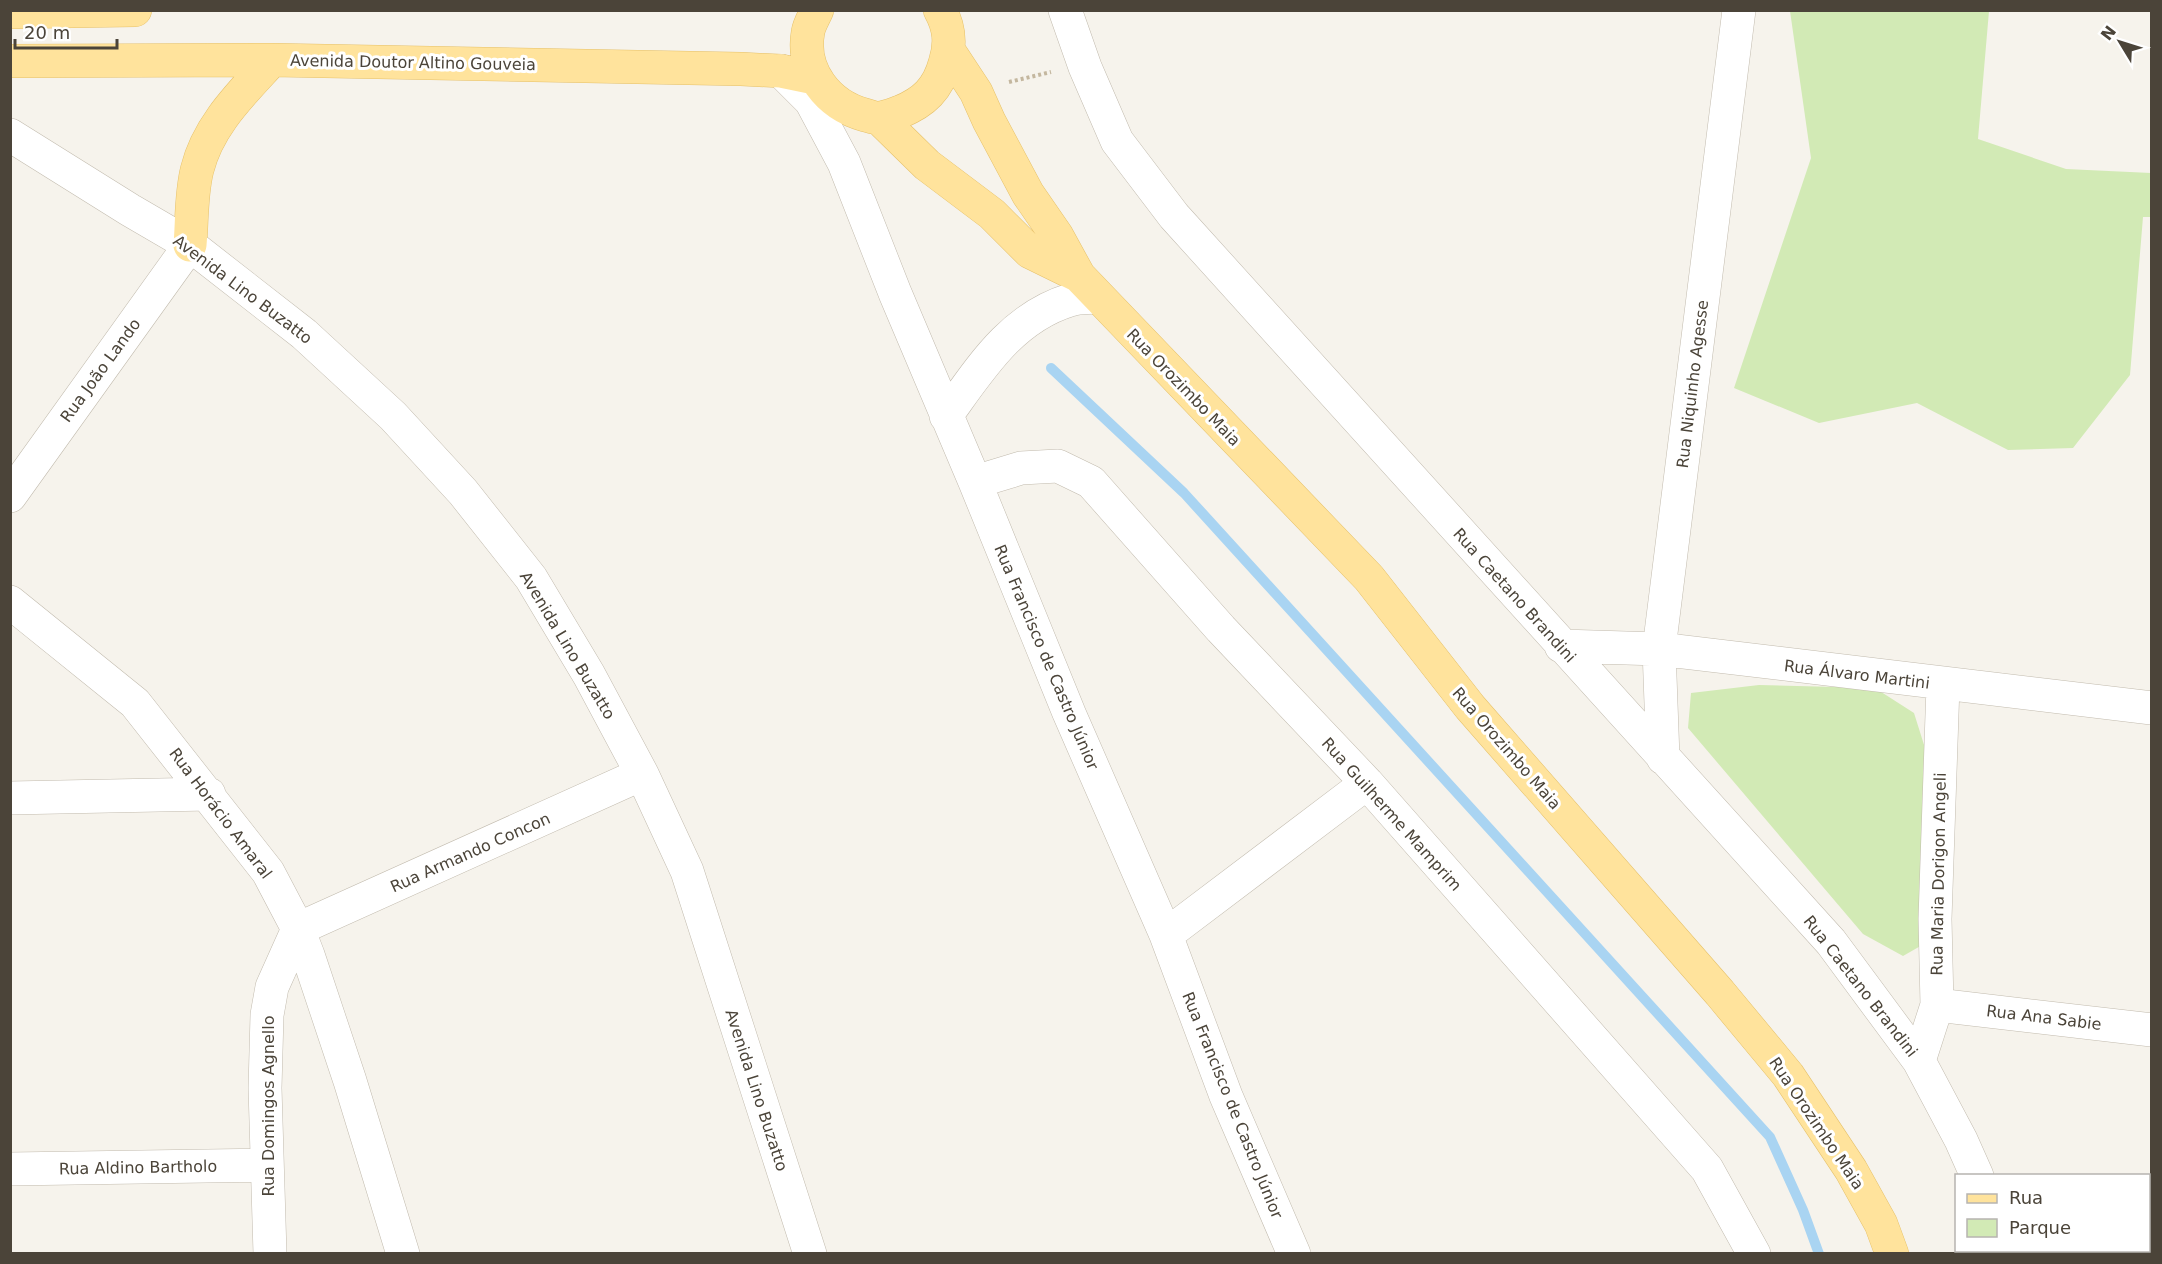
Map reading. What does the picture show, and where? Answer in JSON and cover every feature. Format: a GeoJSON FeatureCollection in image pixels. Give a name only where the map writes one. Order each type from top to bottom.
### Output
{"type":"FeatureCollection","features":[{"type":"Feature","properties":{"kind":"main road"},"geometry":{"type":"LineString","coordinates":[[10,12],[135,10]]}},
{"type":"Feature","properties":{"kind":"main road"},"geometry":{"type":"LineString","coordinates":[[817,10],[808,31],[808,55],[815,78],[826,94],[848,110],[879,118],[920,103],[931,93],[942,74],[945,23]]}},
{"type":"Feature","properties":{"kind":"main road","name":"Rua Orozimbo Maia"},"geometry":{"type":"LineString","coordinates":[[945,23],[989,121],[1028,194],[1088,287],[1369,578],[1470,707],[1720,993],[1788,1075],[1851,1170],[1881,1224],[1892,1254]]}},
{"type":"Feature","properties":{"kind":"main road"},"geometry":{"type":"LineString","coordinates":[[190,245],[196,172],[203,150],[218,120],[272,60]]}},
{"type":"Feature","properties":{"kind":"main road","name":"Avenida Doutor Altino Gouveia"},"geometry":{"type":"LineString","coordinates":[[10,61],[272,60],[741,69],[781,71],[815,78]]}},
{"type":"Feature","properties":{"kind":"main road","name":"Rua Orozimbo Maia"},"geometry":{"type":"LineString","coordinates":[[879,118],[927,165],[992,214],[1030,252],[1088,287]]}},
{"type":"Feature","properties":{"kind":"street","name":"Rua Caetano Brandini"},"geometry":{"type":"LineString","coordinates":[[1065,10],[1085,67],[1117,141],[1174,216],[1831,942],[1919,1061],[1961,1140],[1976,1174]]}},
{"type":"Feature","properties":{"kind":"street","name":"Rua Niquinho Agesse"},"geometry":{"type":"LineString","coordinates":[[1663,758],[1659,649],[1739,10]]}},
{"type":"Feature","properties":{"kind":"street","name":"Rua Francisco de Castro Júnior"},"geometry":{"type":"LineString","coordinates":[[781,71],[811,101],[844,163],[895,293],[1069,713],[1166,935],[1226,1095],[1294,1254]]}},
{"type":"Feature","properties":{"kind":"street","name":"Avenida Lino Buzatto"},"geometry":{"type":"LineString","coordinates":[[10,135],[190,245],[304,334],[393,416],[463,492],[531,578],[589,675],[642,774],[687,871],[810,1254]]}},
{"type":"Feature","properties":{"kind":"street","name":"Rua João Lando"},"geometry":{"type":"LineString","coordinates":[[10,496],[190,245]]}},
{"type":"Feature","properties":{"kind":"street"},"geometry":{"type":"LineString","coordinates":[[946,416],[977,373],[1018,327],[1071,299],[1088,287]]}},
{"type":"Feature","properties":{"kind":"street","name":"Rua Guilherme Mamprim"},"geometry":{"type":"LineString","coordinates":[[975,482],[1021,468],[1058,466],[1091,482],[1221,629],[1367,783],[1707,1169],[1754,1254]]}},
{"type":"Feature","properties":{"kind":"street","name":"Rua Horácio Amaral"},"geometry":{"type":"LineString","coordinates":[[10,602],[135,703],[209,794],[268,872],[298,929],[350,1082],[404,1254]]}},
{"type":"Feature","properties":{"kind":"street","name":"Rua Álvaro Martini"},"geometry":{"type":"LineString","coordinates":[[1561,646],[1659,649],[1942,685],[2151,708]]}},
{"type":"Feature","properties":{"kind":"street","name":"Rua Maria Dorigon Angeli"},"geometry":{"type":"LineString","coordinates":[[1919,1061],[1937,1005],[1935,919],[1942,685]]}},
{"type":"Feature","properties":{"kind":"street","name":"Rua Armando Concon"},"geometry":{"type":"LineString","coordinates":[[298,929],[642,774]]}},
{"type":"Feature","properties":{"kind":"street"},"geometry":{"type":"LineString","coordinates":[[1166,935],[1367,783]]}},
{"type":"Feature","properties":{"kind":"street"},"geometry":{"type":"LineString","coordinates":[[10,798],[209,794]]}},
{"type":"Feature","properties":{"kind":"street","name":"Rua Domingos Agnello"},"geometry":{"type":"LineString","coordinates":[[270,1254],[265,1088],[267,1015],[272,987],[298,929]]}},
{"type":"Feature","properties":{"kind":"street","name":"Rua Ana Sabie"},"geometry":{"type":"LineString","coordinates":[[1937,1005],[2151,1030]]}},
{"type":"Feature","properties":{"kind":"street","name":"Rua Aldino Bartholo"},"geometry":{"type":"LineString","coordinates":[[10,1169],[266,1165]]}},
{"type":"Feature","properties":{"kind":"path"},"geometry":{"type":"LineString","coordinates":[[1003,84],[1059,71]]}},
{"type":"Feature","properties":{"kind":"green space"},"geometry":{"type":"Polygon","coordinates":[[[1790,11],[1989,11],[1978,139],[2066,169],[2151,173],[2151,217],[2143,217],[2130,375],[2073,448],[2008,450],[1917,403],[1819,423],[1734,388],[1811,158],[1790,11]]]}},
{"type":"Feature","properties":{"kind":"green space"},"geometry":{"type":"Polygon","coordinates":[[[1759,685],[1875,688],[1914,713],[1931,767],[1924,944],[1903,956],[1863,934],[1688,728],[1691,693],[1759,685]]]}},
{"type":"Feature","properties":{"kind":"waterway"},"geometry":{"type":"LineString","coordinates":[[1051,368],[1184,493],[1770,1137],[1803,1210],[1819,1254]]}}]}
